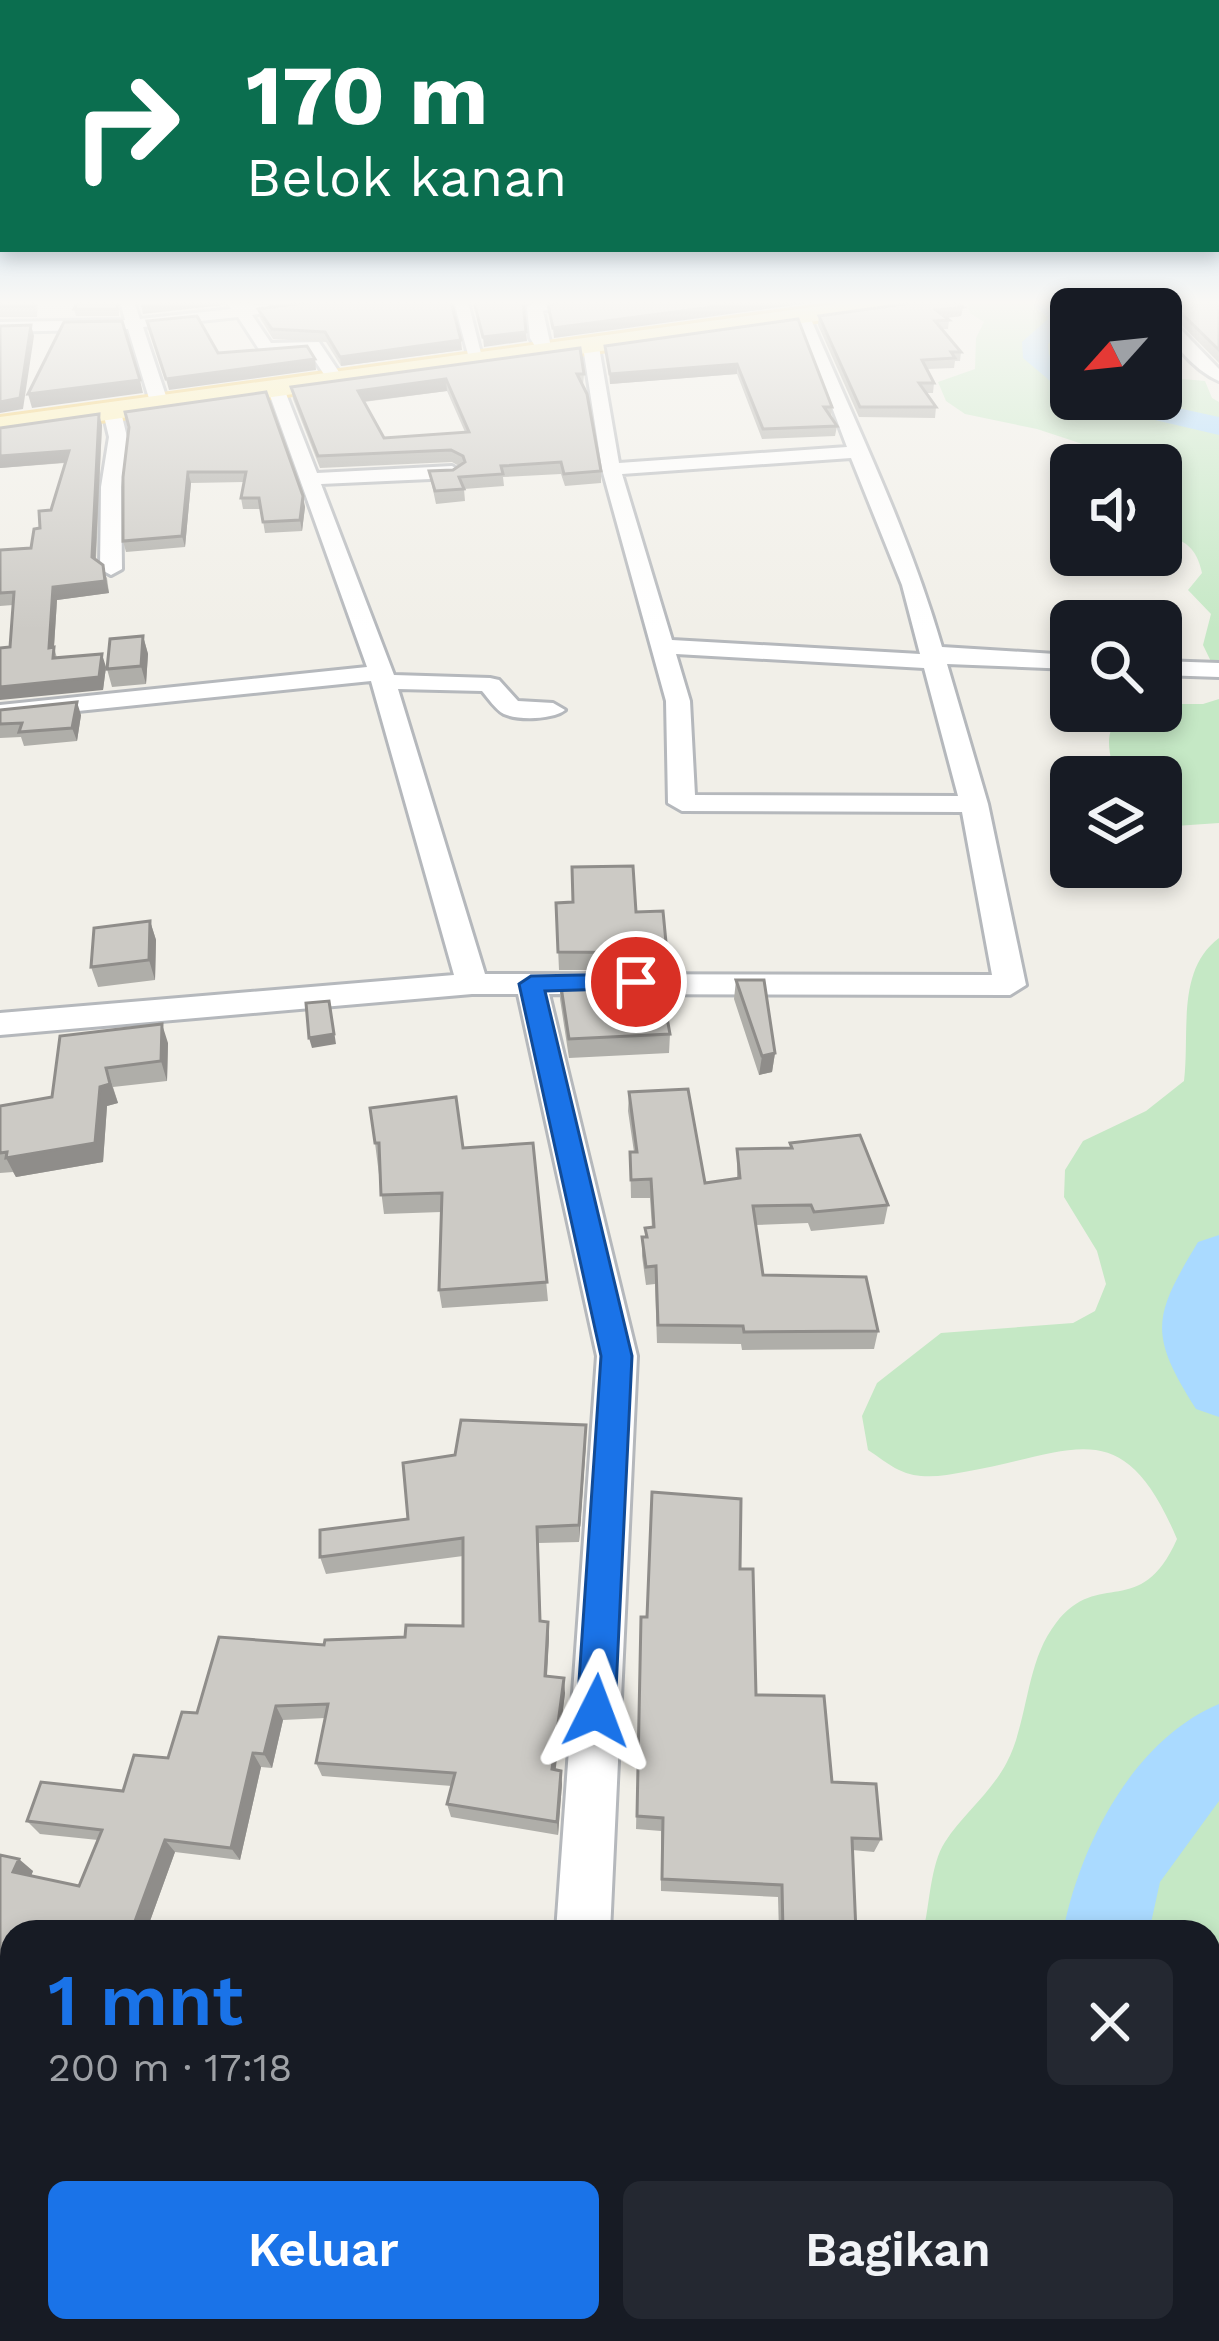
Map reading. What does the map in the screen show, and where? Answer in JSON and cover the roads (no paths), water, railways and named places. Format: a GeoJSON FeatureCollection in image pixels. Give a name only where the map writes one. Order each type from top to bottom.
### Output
{"type":"FeatureCollection","features":[{"type":"Feature","properties":{"kind":"main road"},"geometry":{"type":"LineString","coordinates":[[0,426],[117,411]]}},
{"type":"Feature","properties":{"kind":"street"},"geometry":{"type":"LineString","coordinates":[[285,411],[382,678],[472,985]]}},
{"type":"Feature","properties":{"kind":"street"},"geometry":{"type":"LineString","coordinates":[[602,411],[611,469],[678,701],[682,803],[974,803]]}},
{"type":"Feature","properties":{"kind":"street"},"geometry":{"type":"LineString","coordinates":[[0,1024],[472,985],[1010,986],[974,803],[904,556],[840,411]]}},
{"type":"Feature","properties":{"kind":"street"},"geometry":{"type":"LineString","coordinates":[[111,569],[111,488],[118,437],[112,412]]}},
{"type":"Feature","properties":{"kind":"street"},"geometry":{"type":"LineString","coordinates":[[611,469],[861,452]]}},
{"type":"Feature","properties":{"kind":"street"},"geometry":{"type":"LineString","coordinates":[[312,479],[452,472]]}},
{"type":"Feature","properties":{"kind":"street"},"geometry":{"type":"LineString","coordinates":[[662,646],[1050,661]]}},
{"type":"Feature","properties":{"kind":"street"},"geometry":{"type":"LineString","coordinates":[[1182,669],[1219,670]]}},
{"type":"Feature","properties":{"kind":"street"},"geometry":{"type":"LineString","coordinates":[[0,712],[382,678],[478,683],[490,686],[511,708],[553,710]]}},
{"type":"Feature","properties":{"kind":"street"},"geometry":{"type":"LineString","coordinates":[[531,984],[616,1356],[584,1920]]}},
{"type":"Feature","properties":{"kind":"waterway"},"geometry":{"type":"LineString","coordinates":[[1182,418],[1219,426]]}},
{"type":"Feature","properties":{"kind":"waterway"},"geometry":{"type":"LineString","coordinates":[[1219,1259],[1199,1295],[1191,1324],[1197,1352],[1219,1389]]}},
{"type":"Feature","properties":{"kind":"waterway"},"geometry":{"type":"LineString","coordinates":[[1108,1920],[1119,1877],[1145,1828],[1219,1744]]}}]}
